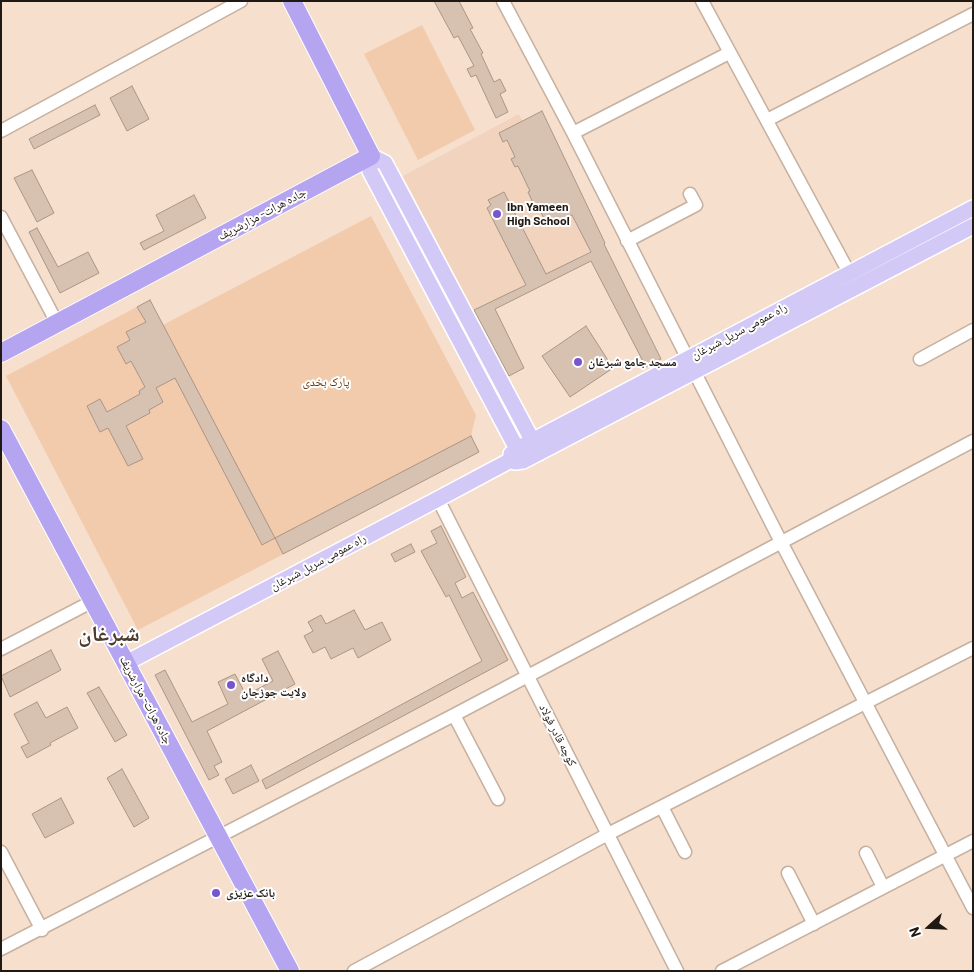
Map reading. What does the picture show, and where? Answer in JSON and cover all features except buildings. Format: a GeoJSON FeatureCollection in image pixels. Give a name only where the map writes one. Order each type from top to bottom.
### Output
{"type":"FeatureCollection","features":[{"type":"Feature","properties":{"kind":"highway"},"geometry":{"type":"LineString","coordinates":[[292,1],[370,156]]}},
{"type":"Feature","properties":{"kind":"highway","name":"جاده هرات- مزارشریف"},"geometry":{"type":"LineString","coordinates":[[1,353],[370,156]]}},
{"type":"Feature","properties":{"kind":"highway","name":"جاده هرات- مزارشریف"},"geometry":{"type":"LineString","coordinates":[[1,429],[290,971]]}},
{"type":"Feature","properties":{"kind":"main road"},"geometry":{"type":"LineString","coordinates":[[514,454],[370,171],[370,156],[385,163],[535,447]]}},
{"type":"Feature","properties":{"kind":"main road","name":"راه عمومی سرپل شبرغان"},"geometry":{"type":"LineString","coordinates":[[535,447],[688,358],[973,208]]}},
{"type":"Feature","properties":{"kind":"main road","name":"راه عمومی سرپل شبرغان"},"geometry":{"type":"LineString","coordinates":[[126,663],[438,499],[514,454],[535,447],[695,372],[973,226]]}},
{"type":"Feature","properties":{"kind":"street"},"geometry":{"type":"LineString","coordinates":[[1,131],[241,1]]}},
{"type":"Feature","properties":{"kind":"street"},"geometry":{"type":"LineString","coordinates":[[503,1],[573,133],[781,542],[973,908]]}},
{"type":"Feature","properties":{"kind":"street"},"geometry":{"type":"LineString","coordinates":[[702,1],[856,287]]}},
{"type":"Feature","properties":{"kind":"street"},"geometry":{"type":"LineString","coordinates":[[767,120],[973,14]]}},
{"type":"Feature","properties":{"kind":"street"},"geometry":{"type":"LineString","coordinates":[[573,133],[729,53]]}},
{"type":"Feature","properties":{"kind":"street"},"geometry":{"type":"LineString","coordinates":[[627,241],[696,205],[690,194]]}},
{"type":"Feature","properties":{"kind":"street"},"geometry":{"type":"LineString","coordinates":[[1,217],[57,323]]}},
{"type":"Feature","properties":{"kind":"street"},"geometry":{"type":"LineString","coordinates":[[920,359],[973,330]]}},
{"type":"Feature","properties":{"kind":"street"},"geometry":{"type":"LineString","coordinates":[[1,950],[454,715],[973,442]]}},
{"type":"Feature","properties":{"kind":"street","name":"کوچه قادر فولاد"},"geometry":{"type":"LineString","coordinates":[[438,499],[677,971]]}},
{"type":"Feature","properties":{"kind":"street"},"geometry":{"type":"LineString","coordinates":[[1,649],[93,601]]}},
{"type":"Feature","properties":{"kind":"street"},"geometry":{"type":"LineString","coordinates":[[354,971],[608,834],[867,704],[973,648]]}},
{"type":"Feature","properties":{"kind":"street"},"geometry":{"type":"LineString","coordinates":[[454,715],[498,799]]}},
{"type":"Feature","properties":{"kind":"street"},"geometry":{"type":"LineString","coordinates":[[662,807],[685,852]]}},
{"type":"Feature","properties":{"kind":"street"},"geometry":{"type":"LineString","coordinates":[[722,971],[973,841]]}},
{"type":"Feature","properties":{"kind":"street"},"geometry":{"type":"LineString","coordinates":[[1,852],[42,930]]}},
{"type":"Feature","properties":{"kind":"street"},"geometry":{"type":"LineString","coordinates":[[866,852],[883,887]]}},
{"type":"Feature","properties":{"kind":"street"},"geometry":{"type":"LineString","coordinates":[[788,873],[814,924]]}},
{"type":"Feature","properties":{"kind":"shaded area","name":"Ibn Yameen High School"},"geometry":{"type":"Polygon","coordinates":[[[519,114],[591,251],[474,312],[403,176],[519,114]]]}},
{"type":"Feature","properties":{"kind":"green space"},"geometry":{"type":"Polygon","coordinates":[[[422,25],[475,130],[418,160],[364,54],[422,25]]]}},
{"type":"Feature","properties":{"kind":"green space","name":"پارک بخدی"},"geometry":{"type":"Polygon","coordinates":[[[371,216],[476,415],[471,436],[479,452],[138,630],[6,376],[150,300],[163,325],[371,216]]]}},
{"type":"Feature","properties":{"kind":"place","name":"Ibn Yameen High School"},"geometry":{"type":"Point","coordinates":[497,214]}},
{"type":"Feature","properties":{"kind":"place","name":"مسجد جامع شبرغان"},"geometry":{"type":"Point","coordinates":[578,362]}},
{"type":"Feature","properties":{"kind":"place","name":"دادگاه ولایت جوزجان"},"geometry":{"type":"Point","coordinates":[231,685]}},
{"type":"Feature","properties":{"kind":"place","name":"بانک عزیزی"},"geometry":{"type":"Point","coordinates":[216,893]}},
{"type":"Feature","properties":{"kind":"district","name":"شبرغان"},"geometry":{"type":"Point","coordinates":[109,634]}}]}
